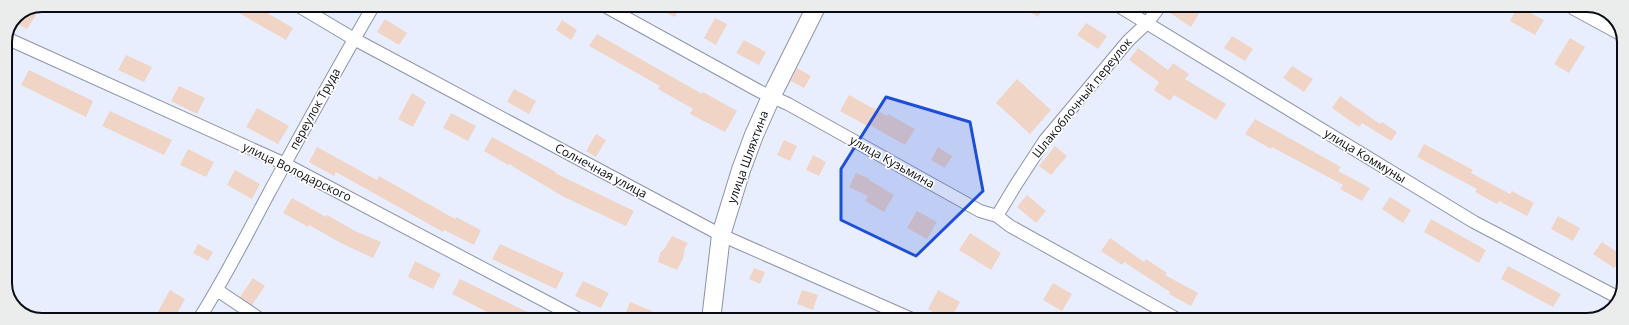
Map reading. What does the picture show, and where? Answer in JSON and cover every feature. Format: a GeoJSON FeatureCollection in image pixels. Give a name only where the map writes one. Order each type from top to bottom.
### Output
{"type":"FeatureCollection","features":[{"type":"Feature","properties":{"kind":"main road","name":"улица Шляхтина"},"geometry":{"type":"LineString","coordinates":[[712,313],[721,235],[741,170],[754,135],[771,97],[814,12]]}},
{"type":"Feature","properties":{"kind":"main road"},"geometry":{"type":"LineString","coordinates":[[1587,12],[1613,26]]}},
{"type":"Feature","properties":{"kind":"street","name":"Солнечная улица"},"geometry":{"type":"LineString","coordinates":[[308,12],[354,39],[721,235],[898,313]]}},
{"type":"Feature","properties":{"kind":"street","name":"переулок Труда"},"geometry":{"type":"LineString","coordinates":[[203,313],[217,290],[370,12]]}},
{"type":"Feature","properties":{"kind":"street","name":"улица Кузьмина"},"geometry":{"type":"LineString","coordinates":[[616,12],[771,97],[788,104],[980,211],[997,216],[1010,226],[1166,313]]}},
{"type":"Feature","properties":{"kind":"street","name":"улица Коммуны"},"geometry":{"type":"LineString","coordinates":[[1128,12],[1474,222],[1614,296]]}},
{"type":"Feature","properties":{"kind":"street","name":"Шлакоблочный переулок"},"geometry":{"type":"LineString","coordinates":[[997,216],[1045,140],[1128,41],[1156,12]]}},
{"type":"Feature","properties":{"kind":"street","name":"улица Володарского"},"geometry":{"type":"LineString","coordinates":[[12,41],[285,164],[568,313]]}},
{"type":"Feature","properties":{"kind":"street"},"geometry":{"type":"LineString","coordinates":[[217,290],[251,313]]}},
{"type":"Feature","properties":{"kind":"highlighted area"},"geometry":{"type":"Polygon","coordinates":[[[886,97],[970,122],[983,191],[916,256],[841,220],[841,169],[886,97]]]}},
{"type":"Feature","properties":{"kind":"building"},"geometry":{"type":"Polygon","coordinates":[[[237,12],[270,12],[269,14],[293,28],[286,40],[237,12]]]}},
{"type":"Feature","properties":{"kind":"building"},"geometry":{"type":"Polygon","coordinates":[[[665,12],[678,12],[675,17],[665,12]]]}},
{"type":"Feature","properties":{"kind":"building"},"geometry":{"type":"Polygon","coordinates":[[[1030,12],[1041,12],[1038,17],[1030,12]]]}},
{"type":"Feature","properties":{"kind":"building"},"geometry":{"type":"Polygon","coordinates":[[[1196,12],[1199,14],[1191,27],[1170,13],[1196,12]]]}},
{"type":"Feature","properties":{"kind":"building"},"geometry":{"type":"Polygon","coordinates":[[[1515,12],[1529,12],[1544,20],[1535,35],[1510,21],[1515,12]]]}},
{"type":"Feature","properties":{"kind":"building"},"geometry":{"type":"Polygon","coordinates":[[[33,14],[36,15],[27,29],[18,24],[25,17],[33,14]]]}},
{"type":"Feature","properties":{"kind":"building"},"geometry":{"type":"Polygon","coordinates":[[[715,18],[727,24],[716,45],[704,38],[715,18]]]}},
{"type":"Feature","properties":{"kind":"building"},"geometry":{"type":"Polygon","coordinates":[[[385,19],[407,33],[399,45],[377,32],[385,19]]]}},
{"type":"Feature","properties":{"kind":"building"},"geometry":{"type":"Polygon","coordinates":[[[562,20],[577,30],[571,40],[556,30],[562,20]]]}},
{"type":"Feature","properties":{"kind":"building"},"geometry":{"type":"Polygon","coordinates":[[[1086,23],[1107,36],[1098,49],[1077,35],[1086,23]]]}},
{"type":"Feature","properties":{"kind":"building"},"geometry":{"type":"Polygon","coordinates":[[[597,34],[702,94],[703,92],[737,111],[725,132],[690,114],[693,109],[658,89],[660,86],[589,46],[597,34]]]}},
{"type":"Feature","properties":{"kind":"building"},"geometry":{"type":"Polygon","coordinates":[[[1232,36],[1253,49],[1245,61],[1224,48],[1232,36]]]}},
{"type":"Feature","properties":{"kind":"building"},"geometry":{"type":"Polygon","coordinates":[[[1570,38],[1585,47],[1569,73],[1554,64],[1570,38]]]}},
{"type":"Feature","properties":{"kind":"building"},"geometry":{"type":"Polygon","coordinates":[[[744,40],[766,52],[759,65],[736,53],[744,40]]]}},
{"type":"Feature","properties":{"kind":"building"},"geometry":{"type":"Polygon","coordinates":[[[1138,48],[1168,70],[1173,63],[1189,74],[1185,79],[1226,104],[1216,120],[1174,95],[1170,101],[1154,90],[1159,82],[1129,60],[1138,48]]]}},
{"type":"Feature","properties":{"kind":"building"},"geometry":{"type":"Polygon","coordinates":[[[126,55],[152,67],[144,82],[118,70],[126,55]]]}},
{"type":"Feature","properties":{"kind":"building"},"geometry":{"type":"Polygon","coordinates":[[[1292,66],[1313,79],[1304,92],[1283,78],[1292,66]]]}},
{"type":"Feature","properties":{"kind":"building"},"geometry":{"type":"Polygon","coordinates":[[[797,68],[811,76],[804,88],[791,81],[797,68]]]}},
{"type":"Feature","properties":{"kind":"building"},"geometry":{"type":"Polygon","coordinates":[[[29,70],[93,101],[86,117],[21,85],[29,70]]]}},
{"type":"Feature","properties":{"kind":"building"},"geometry":{"type":"Polygon","coordinates":[[[1017,79],[1051,110],[1030,134],[996,103],[1017,79]]]}},
{"type":"Feature","properties":{"kind":"building"},"geometry":{"type":"Polygon","coordinates":[[[179,86],[205,98],[197,114],[171,101],[179,86]]]}},
{"type":"Feature","properties":{"kind":"building"},"geometry":{"type":"Polygon","coordinates":[[[514,89],[536,101],[529,114],[507,102],[514,89]]]}},
{"type":"Feature","properties":{"kind":"building"},"geometry":{"type":"Polygon","coordinates":[[[412,93],[426,102],[413,127],[398,119],[412,93]]]}},
{"type":"Feature","properties":{"kind":"building"},"geometry":{"type":"Polygon","coordinates":[[[849,95],[887,116],[888,114],[915,129],[905,145],[868,124],[867,126],[840,111],[849,95]]]}},
{"type":"Feature","properties":{"kind":"building"},"geometry":{"type":"Polygon","coordinates":[[[1340,96],[1380,124],[1382,122],[1397,132],[1391,141],[1362,123],[1359,127],[1332,108],[1340,96]]]}},
{"type":"Feature","properties":{"kind":"building"},"geometry":{"type":"Polygon","coordinates":[[[257,108],[289,126],[278,144],[246,127],[257,108]]]}},
{"type":"Feature","properties":{"kind":"building"},"geometry":{"type":"Polygon","coordinates":[[[110,111],[172,140],[164,155],[102,126],[110,111]]]}},
{"type":"Feature","properties":{"kind":"building"},"geometry":{"type":"Polygon","coordinates":[[[451,113],[476,126],[468,141],[443,128],[451,113]]]}},
{"type":"Feature","properties":{"kind":"building"},"geometry":{"type":"Polygon","coordinates":[[[1255,119],[1341,167],[1338,171],[1370,188],[1362,201],[1340,189],[1343,185],[1272,147],[1271,149],[1245,134],[1255,119]]]}},
{"type":"Feature","properties":{"kind":"building"},"geometry":{"type":"Polygon","coordinates":[[[596,134],[606,140],[596,157],[586,151],[596,134]]]}},
{"type":"Feature","properties":{"kind":"building"},"geometry":{"type":"Polygon","coordinates":[[[492,137],[556,172],[555,173],[634,211],[626,226],[562,196],[509,164],[508,165],[484,151],[492,137]]]}},
{"type":"Feature","properties":{"kind":"building"},"geometry":{"type":"Polygon","coordinates":[[[784,140],[797,146],[790,161],[777,155],[784,140]]]}},
{"type":"Feature","properties":{"kind":"building"},"geometry":{"type":"Polygon","coordinates":[[[1424,144],[1473,170],[1471,173],[1510,194],[1512,191],[1534,203],[1527,216],[1499,201],[1497,204],[1475,192],[1477,189],[1417,157],[1424,144]]]}},
{"type":"Feature","properties":{"kind":"building"},"geometry":{"type":"Polygon","coordinates":[[[1055,146],[1067,156],[1051,175],[1039,166],[1055,146]]]}},
{"type":"Feature","properties":{"kind":"building"},"geometry":{"type":"Polygon","coordinates":[[[317,147],[377,180],[379,176],[455,219],[456,217],[481,230],[474,245],[444,230],[443,232],[336,172],[334,176],[309,162],[317,147]]]}},
{"type":"Feature","properties":{"kind":"building"},"geometry":{"type":"Polygon","coordinates":[[[938,147],[952,156],[945,168],[931,160],[938,147]]]}},
{"type":"Feature","properties":{"kind":"building"},"geometry":{"type":"Polygon","coordinates":[[[188,149],[214,162],[206,177],[180,165],[188,149]]]}},
{"type":"Feature","properties":{"kind":"building"},"geometry":{"type":"Polygon","coordinates":[[[813,155],[826,162],[819,176],[806,170],[813,155]]]}},
{"type":"Feature","properties":{"kind":"building"},"geometry":{"type":"Polygon","coordinates":[[[235,170],[260,184],[252,199],[227,185],[235,170]]]}},
{"type":"Feature","properties":{"kind":"building"},"geometry":{"type":"Polygon","coordinates":[[[856,173],[870,179],[869,180],[894,195],[884,212],[865,201],[868,196],[849,187],[856,173]]]}},
{"type":"Feature","properties":{"kind":"building"},"geometry":{"type":"Polygon","coordinates":[[[1027,195],[1046,211],[1036,223],[1017,207],[1027,195]]]}},
{"type":"Feature","properties":{"kind":"building"},"geometry":{"type":"Polygon","coordinates":[[[1390,197],[1411,210],[1403,223],[1382,209],[1390,197]]]}},
{"type":"Feature","properties":{"kind":"building"},"geometry":{"type":"Polygon","coordinates":[[[292,198],[326,217],[327,215],[355,231],[381,242],[373,258],[343,244],[309,225],[308,227],[283,213],[292,198]]]}},
{"type":"Feature","properties":{"kind":"building"},"geometry":{"type":"Polygon","coordinates":[[[917,211],[937,222],[927,239],[907,228],[917,211]]]}},
{"type":"Feature","properties":{"kind":"building"},"geometry":{"type":"Polygon","coordinates":[[[1558,216],[1580,228],[1573,241],[1551,229],[1558,216]]]}},
{"type":"Feature","properties":{"kind":"building"},"geometry":{"type":"Polygon","coordinates":[[[1431,219],[1486,250],[1479,263],[1424,232],[1431,219]]]}},
{"type":"Feature","properties":{"kind":"building"},"geometry":{"type":"Polygon","coordinates":[[[970,233],[1001,253],[991,270],[959,250],[970,233]]]}},
{"type":"Feature","properties":{"kind":"building"},"geometry":{"type":"Polygon","coordinates":[[[672,236],[688,243],[685,248],[683,259],[677,270],[658,262],[660,253],[665,248],[672,236]]]}},
{"type":"Feature","properties":{"kind":"building"},"geometry":{"type":"Polygon","coordinates":[[[1110,238],[1144,262],[1146,259],[1167,273],[1165,275],[1198,293],[1191,306],[1169,294],[1170,292],[1124,262],[1122,265],[1101,251],[1110,238]]]}},
{"type":"Feature","properties":{"kind":"building"},"geometry":{"type":"Polygon","coordinates":[[[1602,242],[1617,252],[1617,264],[1614,268],[1593,254],[1602,242]]]}},
{"type":"Feature","properties":{"kind":"building"},"geometry":{"type":"Polygon","coordinates":[[[198,244],[213,252],[208,261],[193,253],[198,244]]]}},
{"type":"Feature","properties":{"kind":"building"},"geometry":{"type":"Polygon","coordinates":[[[500,244],[564,273],[556,289],[492,259],[500,244]]]}},
{"type":"Feature","properties":{"kind":"building"},"geometry":{"type":"Polygon","coordinates":[[[415,261],[441,274],[433,289],[408,277],[415,261]]]}},
{"type":"Feature","properties":{"kind":"building"},"geometry":{"type":"Polygon","coordinates":[[[1508,266],[1561,294],[1553,307],[1501,279],[1508,266]]]}},
{"type":"Feature","properties":{"kind":"building"},"geometry":{"type":"Polygon","coordinates":[[[754,268],[765,272],[760,284],[749,279],[754,268]]]}},
{"type":"Feature","properties":{"kind":"building"},"geometry":{"type":"Polygon","coordinates":[[[253,278],[265,286],[252,305],[240,297],[253,278]]]}},
{"type":"Feature","properties":{"kind":"building"},"geometry":{"type":"Polygon","coordinates":[[[460,279],[530,313],[489,313],[452,294],[460,279]]]}},
{"type":"Feature","properties":{"kind":"building"},"geometry":{"type":"Polygon","coordinates":[[[583,281],[609,293],[601,308],[575,296],[583,281]]]}},
{"type":"Feature","properties":{"kind":"building"},"geometry":{"type":"Polygon","coordinates":[[[1053,283],[1072,294],[1062,311],[1043,300],[1053,283]]]}},
{"type":"Feature","properties":{"kind":"building"},"geometry":{"type":"Polygon","coordinates":[[[170,290],[185,299],[177,313],[157,313],[170,290]]]}},
{"type":"Feature","properties":{"kind":"building"},"geometry":{"type":"Polygon","coordinates":[[[802,290],[818,295],[813,310],[797,304],[802,290]]]}},
{"type":"Feature","properties":{"kind":"building"},"geometry":{"type":"Polygon","coordinates":[[[938,290],[960,302],[954,313],[935,313],[928,309],[938,290]]]}},
{"type":"Feature","properties":{"kind":"building"},"geometry":{"type":"Polygon","coordinates":[[[630,302],[652,311],[651,313],[626,313],[630,302]]]}}]}
